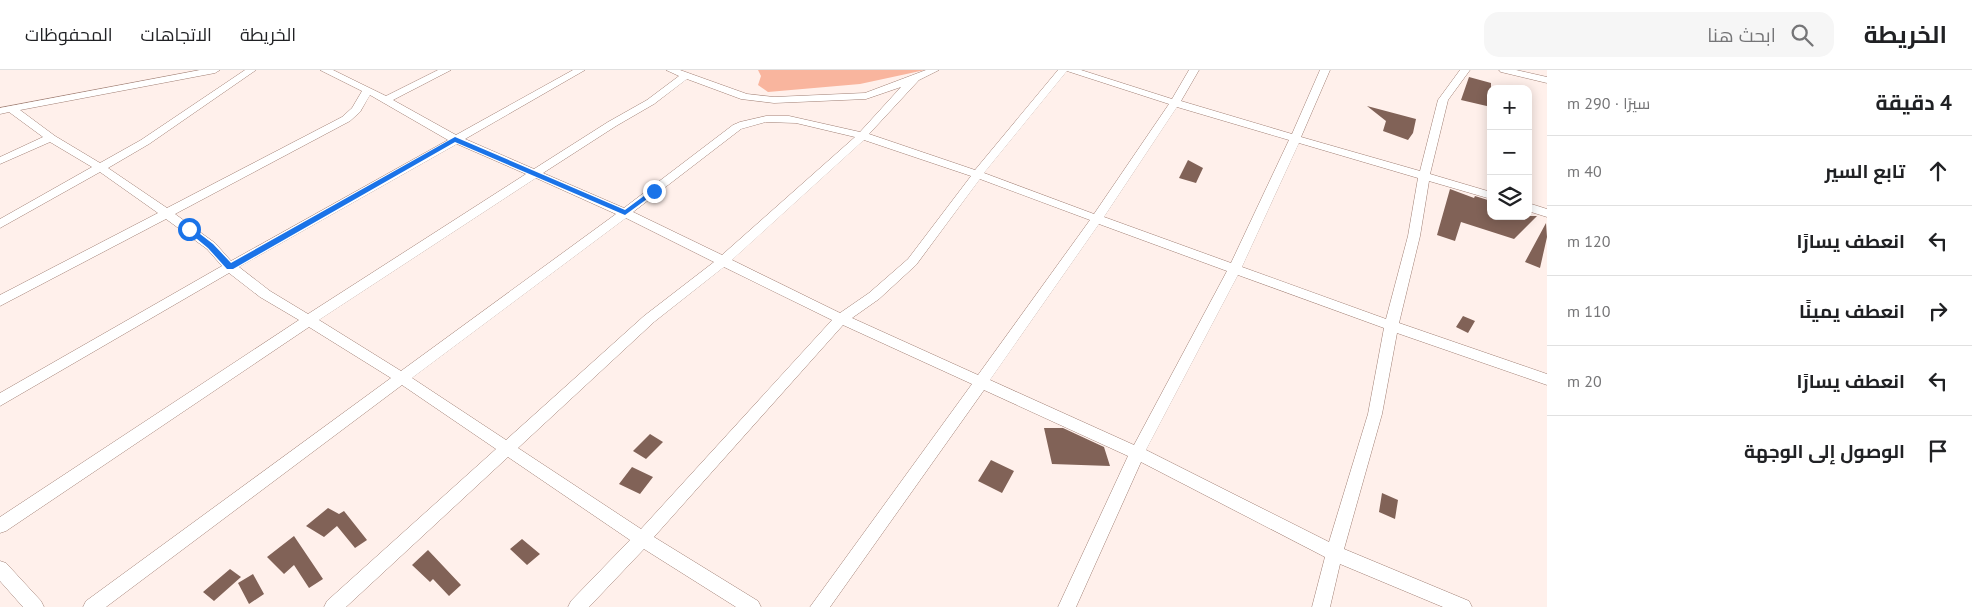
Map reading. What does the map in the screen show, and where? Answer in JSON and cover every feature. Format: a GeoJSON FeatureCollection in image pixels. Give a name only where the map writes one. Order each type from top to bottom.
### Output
{"type":"FeatureCollection","features":[{"type":"Feature","properties":{"kind":"street"},"geometry":{"type":"LineString","coordinates":[[5,109],[215,70]]}},
{"type":"Feature","properties":{"kind":"street"},"geometry":{"type":"LineString","coordinates":[[0,224],[102,168],[176,123],[251,70]]}},
{"type":"Feature","properties":{"kind":"street"},"geometry":{"type":"LineString","coordinates":[[324,70],[368,90],[455,139],[625,213],[841,319],[983,382],[1137,454],[1334,553],[1463,607]]}},
{"type":"Feature","properties":{"kind":"street"},"geometry":{"type":"LineString","coordinates":[[385,100],[446,70]]}},
{"type":"Feature","properties":{"kind":"street"},"geometry":{"type":"LineString","coordinates":[[0,400],[230,267],[580,70]]}},
{"type":"Feature","properties":{"kind":"street"},"geometry":{"type":"LineString","coordinates":[[672,70],[745,97],[774,100],[866,96],[934,70]]}},
{"type":"Feature","properties":{"kind":"street"},"geometry":{"type":"LineString","coordinates":[[576,607],[642,539],[841,319],[874,296],[912,262],[977,175],[1063,70]]}},
{"type":"Feature","properties":{"kind":"street"},"geometry":{"type":"LineString","coordinates":[[1072,70],[1175,103],[1487,195]]}},
{"type":"Feature","properties":{"kind":"street"},"geometry":{"type":"LineString","coordinates":[[819,607],[983,382],[1097,219],[1175,103],[1194,70]]}},
{"type":"Feature","properties":{"kind":"street"},"geometry":{"type":"LineString","coordinates":[[1067,607],[1137,454],[1235,268],[1325,70]]}},
{"type":"Feature","properties":{"kind":"street"},"geometry":{"type":"LineString","coordinates":[[1321,607],[1334,553],[1375,414],[1391,327],[1414,236],[1424,176],[1444,100],[1465,70]]}},
{"type":"Feature","properties":{"kind":"street"},"geometry":{"type":"LineString","coordinates":[[1504,70],[1547,80]]}},
{"type":"Feature","properties":{"kind":"street"},"geometry":{"type":"LineString","coordinates":[[0,526],[309,320],[612,124],[642,109],[667,93],[686,75]]}},
{"type":"Feature","properties":{"kind":"street"},"geometry":{"type":"LineString","coordinates":[[334,607],[649,318],[723,261],[863,135],[916,77]]}},
{"type":"Feature","properties":{"kind":"street"},"geometry":{"type":"LineString","coordinates":[[0,301],[346,119],[356,110],[368,90]]}},
{"type":"Feature","properties":{"kind":"street"},"geometry":{"type":"LineString","coordinates":[[5,109],[102,168],[211,246],[230,267],[265,294],[402,379],[642,539],[752,607]]}},
{"type":"Feature","properties":{"kind":"street"},"geometry":{"type":"LineString","coordinates":[[92,607],[625,213],[737,126],[768,119],[795,120],[863,135],[1235,268],[1391,327],[1547,380]]}},
{"type":"Feature","properties":{"kind":"street"},"geometry":{"type":"LineString","coordinates":[[0,161],[50,138]]}},
{"type":"Feature","properties":{"kind":"street"},"geometry":{"type":"LineString","coordinates":[[1532,208],[1547,213]]}},
{"type":"Feature","properties":{"kind":"street"},"geometry":{"type":"LineString","coordinates":[[0,569],[34,607]]}},
{"type":"Feature","properties":{"kind":"shaded area"},"geometry":{"type":"Polygon","coordinates":[[[758,70],[925,70],[860,84],[768,92],[758,85],[761,76],[758,70]]]}},
{"type":"Feature","properties":{"kind":"building"},"geometry":{"type":"Polygon","coordinates":[[[1469,77],[1491,83],[1491,85],[1487,85],[1487,106],[1461,100],[1469,77]]]}},
{"type":"Feature","properties":{"kind":"building"},"geometry":{"type":"Polygon","coordinates":[[[1367,106],[1416,119],[1413,133],[1408,140],[1383,131],[1386,121],[1367,106]]]}},
{"type":"Feature","properties":{"kind":"building"},"geometry":{"type":"Polygon","coordinates":[[[1188,160],[1203,168],[1196,183],[1179,178],[1188,160]]]}},
{"type":"Feature","properties":{"kind":"building"},"geometry":{"type":"Polygon","coordinates":[[[1450,189],[1474,198],[1475,196],[1487,200],[1487,220],[1532,220],[1532,216],[1537,216],[1514,239],[1461,222],[1455,241],[1437,235],[1450,189]]]}},
{"type":"Feature","properties":{"kind":"building"},"geometry":{"type":"Polygon","coordinates":[[[1546,223],[1547,237],[1540,268],[1525,262],[1546,223]]]}},
{"type":"Feature","properties":{"kind":"building"},"geometry":{"type":"Polygon","coordinates":[[[1463,316],[1475,321],[1468,333],[1456,327],[1463,316]]]}},
{"type":"Feature","properties":{"kind":"building"},"geometry":{"type":"Polygon","coordinates":[[[1044,428],[1063,428],[1104,447],[1110,466],[1052,464],[1044,428]]]}},
{"type":"Feature","properties":{"kind":"building"},"geometry":{"type":"Polygon","coordinates":[[[650,434],[663,442],[646,459],[633,451],[650,434]]]}},
{"type":"Feature","properties":{"kind":"building"},"geometry":{"type":"Polygon","coordinates":[[[991,460],[1014,471],[1002,493],[978,481],[991,460]]]}},
{"type":"Feature","properties":{"kind":"building"},"geometry":{"type":"Polygon","coordinates":[[[632,467],[653,477],[640,494],[619,484],[632,467]]]}},
{"type":"Feature","properties":{"kind":"building"},"geometry":{"type":"Polygon","coordinates":[[[1382,493],[1398,500],[1395,519],[1379,512],[1382,493]]]}},
{"type":"Feature","properties":{"kind":"building"},"geometry":{"type":"Polygon","coordinates":[[[328,508],[339,514],[344,511],[367,540],[355,548],[337,526],[324,537],[306,526],[328,508]]]}},
{"type":"Feature","properties":{"kind":"building"},"geometry":{"type":"Polygon","coordinates":[[[294,536],[323,579],[309,588],[294,565],[284,574],[267,557],[294,536]]]}},
{"type":"Feature","properties":{"kind":"building"},"geometry":{"type":"Polygon","coordinates":[[[522,539],[540,554],[527,565],[510,549],[522,539]]]}},
{"type":"Feature","properties":{"kind":"building"},"geometry":{"type":"Polygon","coordinates":[[[428,550],[461,585],[449,596],[433,579],[430,582],[412,565],[428,550]]]}},
{"type":"Feature","properties":{"kind":"building"},"geometry":{"type":"Polygon","coordinates":[[[230,569],[241,577],[214,601],[203,592],[230,569]]]}},
{"type":"Feature","properties":{"kind":"building"},"geometry":{"type":"Polygon","coordinates":[[[253,574],[264,594],[249,604],[238,583],[253,574]]]}},
{"type":"Feature","properties":{"kind":"route"},"geometry":{"type":"LineString","coordinates":[[189,229],[211,246],[230,267],[455,139],[625,213],[654,191]]}}]}
